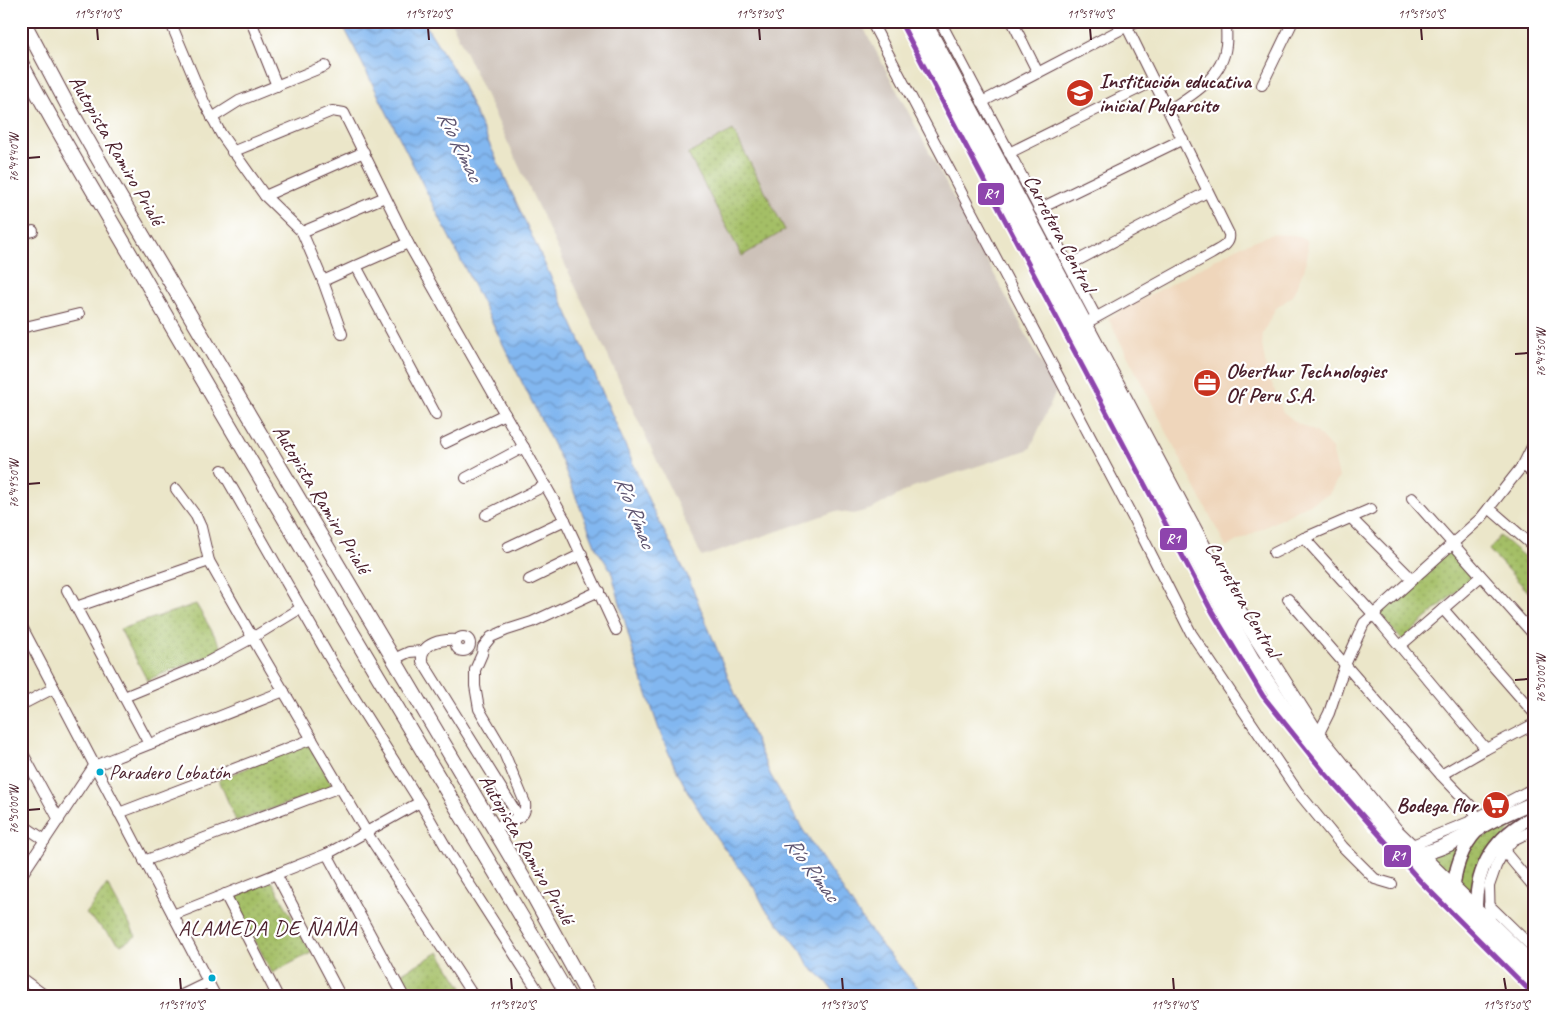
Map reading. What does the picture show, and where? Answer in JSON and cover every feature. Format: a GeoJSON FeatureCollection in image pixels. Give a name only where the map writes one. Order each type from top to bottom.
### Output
{"type":"FeatureCollection","features":[{"type":"Feature","properties":{"kind":"highway","name":"Autopista Ramiro Prialé"},"geometry":{"type":"LineString","coordinates":[[23,21],[67,104],[120,197],[528,886],[588,997]]}},
{"type":"Feature","properties":{"kind":"highway","name":"Carretera Central"},"geometry":{"type":"LineString","coordinates":[[912,21],[1058,272],[1091,320],[1236,606],[1318,735],[1396,831],[1414,850],[1454,888],[1482,908],[1490,924],[1533,976]]}},
{"type":"Feature","properties":{"kind":"highway","name":"Carretera Central"},"geometry":{"type":"LineString","coordinates":[[924,21],[1058,272],[1219,602],[1252,659],[1311,745],[1388,839],[1454,904],[1533,976]]}},
{"type":"Feature","properties":{"kind":"highway","name":"Autopista Ramiro Prialé"},"geometry":{"type":"LineString","coordinates":[[21,63],[47,112],[188,356],[569,997]]}},
{"type":"Feature","properties":{"kind":"highway"},"geometry":{"type":"LineString","coordinates":[[1414,850],[1430,852],[1443,847],[1478,823]]}},
{"type":"Feature","properties":{"kind":"main road"},"geometry":{"type":"LineString","coordinates":[[1454,904],[1456,871],[1478,823],[1534,802]]}},
{"type":"Feature","properties":{"kind":"main road"},"geometry":{"type":"LineString","coordinates":[[1482,908],[1476,894],[1478,881],[1491,852],[1511,829],[1530,825]]}},
{"type":"Feature","properties":{"kind":"street"},"geometry":{"type":"LineString","coordinates":[[170,21],[212,118],[232,152],[265,196],[302,232],[323,281],[342,334]]}},
{"type":"Feature","properties":{"kind":"street"},"geometry":{"type":"LineString","coordinates":[[251,21],[277,86]]}},
{"type":"Feature","properties":{"kind":"street"},"geometry":{"type":"LineString","coordinates":[[871,21],[1133,518],[1191,633],[1298,792],[1344,847],[1375,879],[1392,884]]}},
{"type":"Feature","properties":{"kind":"street"},"geometry":{"type":"LineString","coordinates":[[940,21],[1039,209],[1058,272],[1207,192]]}},
{"type":"Feature","properties":{"kind":"street"},"geometry":{"type":"LineString","coordinates":[[1012,21],[1038,73]]}},
{"type":"Feature","properties":{"kind":"street"},"geometry":{"type":"LineString","coordinates":[[982,102],[1125,24],[1136,21]]}},
{"type":"Feature","properties":{"kind":"street"},"geometry":{"type":"LineString","coordinates":[[1169,110],[1198,90],[1216,71],[1226,46],[1226,21]]}},
{"type":"Feature","properties":{"kind":"street"},"geometry":{"type":"LineString","coordinates":[[1262,85],[1293,21]]}},
{"type":"Feature","properties":{"kind":"street"},"geometry":{"type":"LineString","coordinates":[[1091,320],[1227,244],[1229,240],[1229,234],[1125,24]]}},
{"type":"Feature","properties":{"kind":"street"},"geometry":{"type":"LineString","coordinates":[[212,118],[240,101],[325,66]]}},
{"type":"Feature","properties":{"kind":"street"},"geometry":{"type":"LineString","coordinates":[[1009,153],[1154,81]]}},
{"type":"Feature","properties":{"kind":"street"},"geometry":{"type":"LineString","coordinates":[[232,152],[332,111],[344,113],[408,243],[565,520],[616,630]]}},
{"type":"Feature","properties":{"kind":"street"},"geometry":{"type":"LineString","coordinates":[[1039,209],[1183,139]]}},
{"type":"Feature","properties":{"kind":"street"},"geometry":{"type":"LineString","coordinates":[[265,196],[364,152]]}},
{"type":"Feature","properties":{"kind":"street"},"geometry":{"type":"LineString","coordinates":[[302,232],[385,197]]}},
{"type":"Feature","properties":{"kind":"street"},"geometry":{"type":"LineString","coordinates":[[21,234],[33,231]]}},
{"type":"Feature","properties":{"kind":"street"},"geometry":{"type":"LineString","coordinates":[[323,281],[408,243]]}},
{"type":"Feature","properties":{"kind":"street"},"geometry":{"type":"LineString","coordinates":[[356,266],[436,415]]}},
{"type":"Feature","properties":{"kind":"street"},"geometry":{"type":"LineString","coordinates":[[21,328],[79,314]]}},
{"type":"Feature","properties":{"kind":"street"},"geometry":{"type":"LineString","coordinates":[[445,443],[505,414]]}},
{"type":"Feature","properties":{"kind":"street"},"geometry":{"type":"LineString","coordinates":[[1318,735],[1329,713],[1345,665],[1364,623],[1481,518],[1523,465],[1534,443]]}},
{"type":"Feature","properties":{"kind":"street"},"geometry":{"type":"LineString","coordinates":[[466,478],[524,447]]}},
{"type":"Feature","properties":{"kind":"street"},"geometry":{"type":"LineString","coordinates":[[1523,465],[1534,474]]}},
{"type":"Feature","properties":{"kind":"street"},"geometry":{"type":"LineString","coordinates":[[222,470],[333,664],[420,802],[450,854],[542,997]]}},
{"type":"Feature","properties":{"kind":"street"},"geometry":{"type":"LineString","coordinates":[[486,516],[546,485]]}},
{"type":"Feature","properties":{"kind":"street"},"geometry":{"type":"LineString","coordinates":[[176,488],[196,516],[201,527],[209,560],[252,638],[340,787],[474,997]]}},
{"type":"Feature","properties":{"kind":"street"},"geometry":{"type":"LineString","coordinates":[[1412,498],[1480,577],[1534,635]]}},
{"type":"Feature","properties":{"kind":"street"},"geometry":{"type":"LineString","coordinates":[[1489,508],[1534,546]]}},
{"type":"Feature","properties":{"kind":"street"},"geometry":{"type":"LineString","coordinates":[[1274,553],[1371,509]]}},
{"type":"Feature","properties":{"kind":"street"},"geometry":{"type":"LineString","coordinates":[[1350,517],[1412,580]]}},
{"type":"Feature","properties":{"kind":"street"},"geometry":{"type":"LineString","coordinates":[[508,547],[565,520]]}},
{"type":"Feature","properties":{"kind":"street"},"geometry":{"type":"LineString","coordinates":[[1304,538],[1373,614],[1486,749]]}},
{"type":"Feature","properties":{"kind":"street"},"geometry":{"type":"LineString","coordinates":[[529,580],[582,554]]}},
{"type":"Feature","properties":{"kind":"street"},"geometry":{"type":"LineString","coordinates":[[76,607],[209,560]]}},
{"type":"Feature","properties":{"kind":"street"},"geometry":{"type":"LineString","coordinates":[[1400,646],[1480,577]]}},
{"type":"Feature","properties":{"kind":"street"},"geometry":{"type":"LineString","coordinates":[[67,590],[149,744]]}},
{"type":"Feature","properties":{"kind":"street"},"geometry":{"type":"LineString","coordinates":[[502,824],[523,815],[526,811],[525,803],[502,748],[479,710],[475,686],[475,670],[483,647],[491,637],[532,622],[599,591]]}},
{"type":"Feature","properties":{"kind":"street"},"geometry":{"type":"LineString","coordinates":[[1288,599],[1441,775],[1471,806],[1478,823],[1534,788]]}},
{"type":"Feature","properties":{"kind":"street"},"geometry":{"type":"LineString","coordinates":[[124,697],[204,664],[301,608]]}},
{"type":"Feature","properties":{"kind":"street"},"geometry":{"type":"LineString","coordinates":[[1443,609],[1534,713]]}},
{"type":"Feature","properties":{"kind":"street"},"geometry":{"type":"LineString","coordinates":[[21,625],[216,997]]}},
{"type":"Feature","properties":{"kind":"street"},"geometry":{"type":"LineString","coordinates":[[457,640],[449,639],[433,643],[424,648],[421,654],[422,661],[519,817]]}},
{"type":"Feature","properties":{"kind":"street"},"geometry":{"type":"LineString","coordinates":[[394,659],[409,652],[423,651]]}},
{"type":"Feature","properties":{"kind":"street"},"geometry":{"type":"LineString","coordinates":[[21,704],[54,688]]}},
{"type":"Feature","properties":{"kind":"street"},"geometry":{"type":"LineString","coordinates":[[21,876],[94,766],[284,691]]}},
{"type":"Feature","properties":{"kind":"street"},"geometry":{"type":"LineString","coordinates":[[1441,775],[1534,724]]}},
{"type":"Feature","properties":{"kind":"street"},"geometry":{"type":"LineString","coordinates":[[119,813],[312,739]]}},
{"type":"Feature","properties":{"kind":"street"},"geometry":{"type":"LineString","coordinates":[[21,750],[58,820]]}},
{"type":"Feature","properties":{"kind":"street"},"geometry":{"type":"LineString","coordinates":[[144,861],[340,787]]}},
{"type":"Feature","properties":{"kind":"street"},"geometry":{"type":"LineString","coordinates":[[173,915],[327,854],[420,802]]}},
{"type":"Feature","properties":{"kind":"street"},"geometry":{"type":"LineString","coordinates":[[21,824],[45,840]]}},
{"type":"Feature","properties":{"kind":"street"},"geometry":{"type":"LineString","coordinates":[[1530,825],[1504,851],[1482,908],[1534,949]]}},
{"type":"Feature","properties":{"kind":"street"},"geometry":{"type":"LineString","coordinates":[[1504,851],[1534,886]]}},
{"type":"Feature","properties":{"kind":"street"},"geometry":{"type":"LineString","coordinates":[[327,854],[404,997]]}},
{"type":"Feature","properties":{"kind":"street"},"geometry":{"type":"LineString","coordinates":[[276,874],[341,997]]}},
{"type":"Feature","properties":{"kind":"street"},"geometry":{"type":"LineString","coordinates":[[225,894],[278,997]]}},
{"type":"Feature","properties":{"kind":"street"},"geometry":{"type":"LineString","coordinates":[[21,978],[47,997]]}},
{"type":"Feature","properties":{"kind":"street"},"geometry":{"type":"LineString","coordinates":[[178,997],[209,982]]}},
{"type":"Feature","properties":{"kind":"shaded area"},"geometry":{"type":"Polygon","coordinates":[[[451,21],[860,21],[1056,391],[1030,449],[913,487],[872,509],[853,514],[836,511],[702,557],[451,21]]]}},
{"type":"Feature","properties":{"kind":"shaded area","name":"Oberthur Technologies Of Peru S.A."},"geometry":{"type":"Polygon","coordinates":[[[1272,234],[1293,235],[1307,240],[1308,252],[1305,267],[1291,297],[1275,309],[1263,333],[1262,345],[1266,368],[1283,412],[1297,423],[1316,432],[1332,449],[1339,477],[1329,494],[1226,547],[1108,318],[1240,246],[1272,234]]]}},
{"type":"Feature","properties":{"kind":"green space"},"geometry":{"type":"Polygon","coordinates":[[[733,130],[785,230],[742,256],[688,154],[733,130]]]}},
{"type":"Feature","properties":{"kind":"green space"},"geometry":{"type":"Polygon","coordinates":[[[1500,536],[1534,565],[1534,598],[1489,550],[1500,536]]]}},
{"type":"Feature","properties":{"kind":"green space"},"geometry":{"type":"Polygon","coordinates":[[[1452,548],[1476,574],[1402,640],[1379,614],[1452,548]]]}},
{"type":"Feature","properties":{"kind":"green space"},"geometry":{"type":"Polygon","coordinates":[[[196,604],[222,648],[147,680],[120,629],[196,604]]]}},
{"type":"Feature","properties":{"kind":"green space"},"geometry":{"type":"Polygon","coordinates":[[[308,742],[332,785],[320,792],[236,821],[219,780],[308,742]]]}},
{"type":"Feature","properties":{"kind":"green space"},"geometry":{"type":"Polygon","coordinates":[[[1534,805],[1534,814],[1512,825],[1471,896],[1458,883],[1464,854],[1485,830],[1534,805]]]}},
{"type":"Feature","properties":{"kind":"green space"},"geometry":{"type":"Polygon","coordinates":[[[1465,840],[1449,874],[1431,856],[1465,840]]]}},
{"type":"Feature","properties":{"kind":"green space"},"geometry":{"type":"Polygon","coordinates":[[[272,881],[311,953],[272,973],[232,896],[272,881]]]}},
{"type":"Feature","properties":{"kind":"green space"},"geometry":{"type":"Polygon","coordinates":[[[107,884],[136,936],[121,945],[86,914],[107,884]]]}},
{"type":"Feature","properties":{"kind":"green space"},"geometry":{"type":"Polygon","coordinates":[[[439,952],[468,997],[412,997],[400,974],[439,952]]]}},
{"type":"Feature","properties":{"kind":"water","name":"Río Rímac"},"geometry":{"type":"Polygon","coordinates":[[[341,21],[423,21],[459,78],[583,347],[652,508],[688,577],[733,689],[771,776],[803,830],[862,919],[882,946],[926,997],[838,997],[827,982],[809,966],[802,952],[766,910],[755,889],[716,837],[690,796],[661,735],[635,659],[611,570],[597,550],[562,462],[341,21]]]}},
{"type":"Feature","properties":{"kind":"transit line","name":"R1"},"geometry":{"type":"LineString","coordinates":[[900,21],[1210,608],[1263,696],[1323,771],[1421,882],[1534,995]]}},
{"type":"Feature","properties":{"kind":"place","name":"Institución educativa inicial Pulgarcito"},"geometry":{"type":"Point","coordinates":[1080,93]}},
{"type":"Feature","properties":{"kind":"place","name":"Oberthur Technologies Of Peru S.A."},"geometry":{"type":"Point","coordinates":[1207,383]}},
{"type":"Feature","properties":{"kind":"place","name":"Paradero Lobatón"},"geometry":{"type":"Point","coordinates":[100,772]}},
{"type":"Feature","properties":{"kind":"place","name":"Bodega flor"},"geometry":{"type":"Point","coordinates":[1496,805]}},
{"type":"Feature","properties":{"kind":"district","name":"ALAMEDA DE ÑAÑA"},"geometry":{"type":"Point","coordinates":[268,928]}}]}
